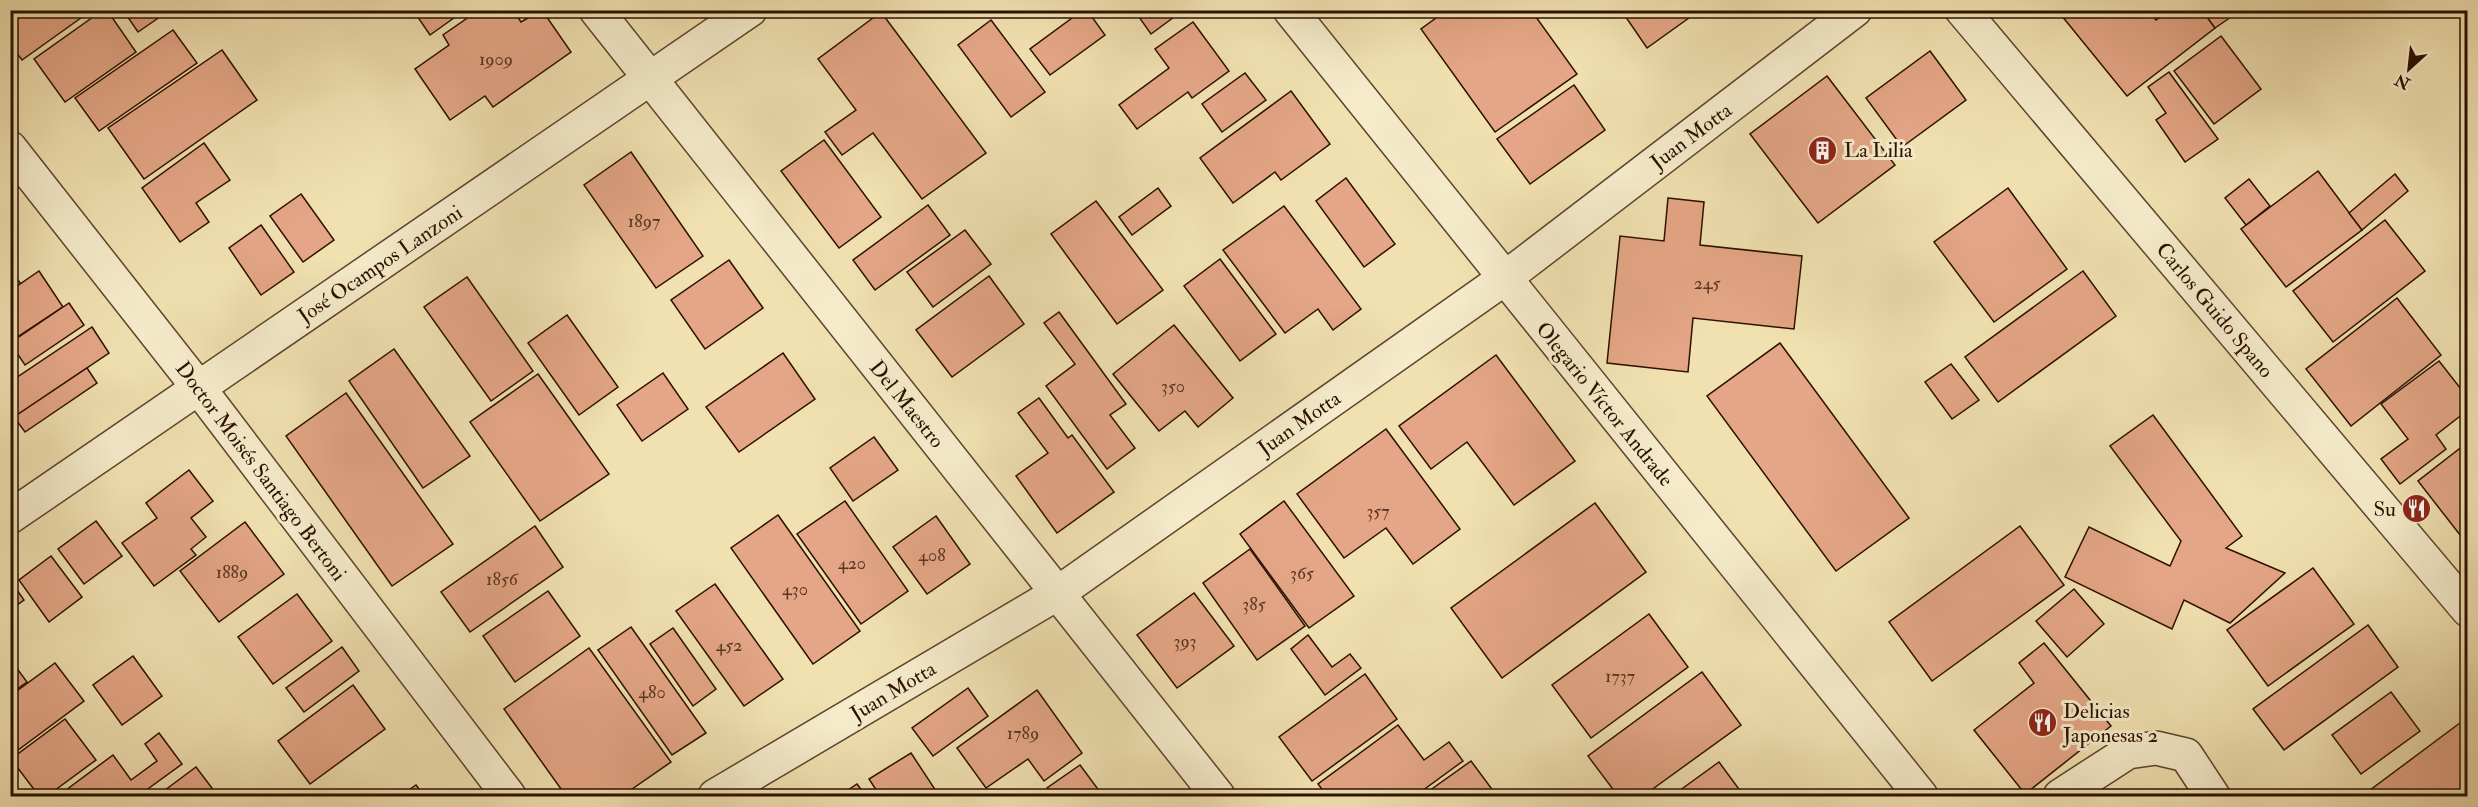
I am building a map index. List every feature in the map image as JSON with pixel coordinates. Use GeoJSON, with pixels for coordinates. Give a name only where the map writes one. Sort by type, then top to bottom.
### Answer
{"type":"FeatureCollection","features":[{"type":"Feature","properties":{"kind":"street","name":"Del Maestro"},"geometry":{"type":"LineString","coordinates":[[596,10],[650,82],[1218,796]]}},
{"type":"Feature","properties":{"kind":"street","name":"José Ocampos Lanzoni"},"geometry":{"type":"LineString","coordinates":[[10,517],[198,387],[650,82],[750,10]]}},
{"type":"Feature","properties":{"kind":"street","name":"Olegario Víctor Andrade"},"geometry":{"type":"LineString","coordinates":[[1290,10],[1921,796]]}},
{"type":"Feature","properties":{"kind":"street","name":"Juan Motta"},"geometry":{"type":"LineString","coordinates":[[716,796],[1058,593],[1505,278],[1855,10]]}},
{"type":"Feature","properties":{"kind":"street","name":"Carlos Guido Spano"},"geometry":{"type":"LineString","coordinates":[[1962,10],[2468,610]]}},
{"type":"Feature","properties":{"kind":"street","name":"Doctor Moisés Santiago Bertoni"},"geometry":{"type":"LineString","coordinates":[[10,148],[198,387],[509,796]]}},
{"type":"Feature","properties":{"kind":"street"},"geometry":{"type":"LineString","coordinates":[[2060,796],[2128,752],[2156,748],[2186,755],[2213,796]]}},
{"type":"Feature","properties":{"kind":"building"},"geometry":{"type":"Polygon","coordinates":[[[10,10],[92,10],[22,60],[10,44],[10,10]]]}},
{"type":"Feature","properties":{"kind":"building"},"geometry":{"type":"Polygon","coordinates":[[[103,10],[107,10],[136,52],[65,102],[34,59],[103,10]]]}},
{"type":"Feature","properties":{"kind":"building"},"geometry":{"type":"Polygon","coordinates":[[[123,10],[170,10],[138,32],[123,10]]]}},
{"type":"Feature","properties":{"kind":"building"},"geometry":{"type":"Polygon","coordinates":[[[413,10],[465,10],[430,35],[413,10]]]}},
{"type":"Feature","properties":{"kind":"building"},"geometry":{"type":"Polygon","coordinates":[[[479,10],[513,10],[521,22],[542,10],[571,52],[493,107],[485,96],[450,120],[415,69],[449,45],[443,35],[479,10]]]}},
{"type":"Feature","properties":{"kind":"building"},"geometry":{"type":"Polygon","coordinates":[[[1083,10],[1087,10],[1105,35],[1050,75],[1030,49],[1083,10]]]}},
{"type":"Feature","properties":{"kind":"building"},"geometry":{"type":"Polygon","coordinates":[[[1134,10],[1170,10],[1174,17],[1151,34],[1134,10]]]}},
{"type":"Feature","properties":{"kind":"building"},"geometry":{"type":"Polygon","coordinates":[[[1447,10],[1531,10],[1577,74],[1495,132],[1421,29],[1447,10]]]}},
{"type":"Feature","properties":{"kind":"building"},"geometry":{"type":"Polygon","coordinates":[[[1621,10],[1700,10],[1647,48],[1621,10]]]}},
{"type":"Feature","properties":{"kind":"building"},"geometry":{"type":"Polygon","coordinates":[[[2057,10],[2148,10],[2156,20],[2171,10],[2202,10],[2215,28],[2127,96],[2057,10]]]}},
{"type":"Feature","properties":{"kind":"building"},"geometry":{"type":"Polygon","coordinates":[[[2202,10],[2241,10],[2215,28],[2202,10]]]}},
{"type":"Feature","properties":{"kind":"building"},"geometry":{"type":"Polygon","coordinates":[[[881,12],[986,153],[922,199],[873,133],[842,155],[825,132],[856,110],[818,59],[881,12]]]}},
{"type":"Feature","properties":{"kind":"building"},"geometry":{"type":"Polygon","coordinates":[[[991,20],[1045,92],[1011,117],[958,45],[991,20]]]}},
{"type":"Feature","properties":{"kind":"building"},"geometry":{"type":"Polygon","coordinates":[[[1193,22],[1229,71],[1192,98],[1188,92],[1137,129],[1119,105],[1169,68],[1155,49],[1193,22]]]}},
{"type":"Feature","properties":{"kind":"building"},"geometry":{"type":"Polygon","coordinates":[[[173,30],[197,63],[99,131],[75,98],[173,30]]]}},
{"type":"Feature","properties":{"kind":"building"},"geometry":{"type":"Polygon","coordinates":[[[2221,36],[2261,89],[2214,124],[2174,71],[2221,36]]]}},
{"type":"Feature","properties":{"kind":"building"},"geometry":{"type":"Polygon","coordinates":[[[222,50],[257,100],[144,179],[108,128],[222,50]]]}},
{"type":"Feature","properties":{"kind":"building"},"geometry":{"type":"Polygon","coordinates":[[[1930,51],[1966,100],[1902,147],[1866,98],[1930,51]]]}},
{"type":"Feature","properties":{"kind":"building"},"geometry":{"type":"Polygon","coordinates":[[[2169,72],[2218,139],[2185,162],[2156,120],[2166,113],[2148,87],[2169,72]]]}},
{"type":"Feature","properties":{"kind":"building"},"geometry":{"type":"Polygon","coordinates":[[[1245,73],[1266,100],[1222,132],[1202,104],[1245,73]]]}},
{"type":"Feature","properties":{"kind":"building","name":"La Lilia"},"geometry":{"type":"Polygon","coordinates":[[[1827,76],[1895,165],[1818,223],[1750,134],[1827,76]]]}},
{"type":"Feature","properties":{"kind":"building"},"geometry":{"type":"Polygon","coordinates":[[[1574,85],[1605,130],[1530,184],[1497,139],[1574,85]]]}},
{"type":"Feature","properties":{"kind":"building"},"geometry":{"type":"Polygon","coordinates":[[[1291,91],[1330,144],[1281,180],[1275,172],[1233,203],[1200,158],[1291,91]]]}},
{"type":"Feature","properties":{"kind":"building"},"geometry":{"type":"Polygon","coordinates":[[[824,140],[881,217],[839,248],[781,171],[824,140]]]}},
{"type":"Feature","properties":{"kind":"building"},"geometry":{"type":"Polygon","coordinates":[[[204,143],[230,180],[196,203],[209,222],[180,242],[142,188],[204,143]]]}},
{"type":"Feature","properties":{"kind":"building"},"geometry":{"type":"Polygon","coordinates":[[[631,152],[703,256],[656,288],[584,185],[631,152]]]}},
{"type":"Feature","properties":{"kind":"building"},"geometry":{"type":"Polygon","coordinates":[[[2318,171],[2362,230],[2286,287],[2241,229],[2318,171]]]}},
{"type":"Feature","properties":{"kind":"building"},"geometry":{"type":"Polygon","coordinates":[[[2395,174],[2408,191],[2362,230],[2349,213],[2395,174]]]}},
{"type":"Feature","properties":{"kind":"building"},"geometry":{"type":"Polygon","coordinates":[[[1346,178],[1395,244],[1364,267],[1316,201],[1346,178]]]}},
{"type":"Feature","properties":{"kind":"building"},"geometry":{"type":"Polygon","coordinates":[[[2249,179],[2270,206],[2246,225],[2225,198],[2249,179]]]}},
{"type":"Feature","properties":{"kind":"building"},"geometry":{"type":"Polygon","coordinates":[[[1158,188],[1171,206],[1132,235],[1119,217],[1158,188]]]}},
{"type":"Feature","properties":{"kind":"building"},"geometry":{"type":"Polygon","coordinates":[[[2008,188],[2067,269],[1994,322],[1934,242],[2008,188]]]}},
{"type":"Feature","properties":{"kind":"building"},"geometry":{"type":"Polygon","coordinates":[[[301,194],[334,240],[303,262],[270,216],[301,194]]]}},
{"type":"Feature","properties":{"kind":"building"},"geometry":{"type":"Polygon","coordinates":[[[1668,198],[1704,202],[1700,245],[1802,256],[1794,329],[1693,318],[1688,372],[1607,363],[1620,236],[1664,241],[1668,198]]]}},
{"type":"Feature","properties":{"kind":"building"},"geometry":{"type":"Polygon","coordinates":[[[1096,201],[1163,290],[1117,324],[1051,234],[1096,201]]]}},
{"type":"Feature","properties":{"kind":"building"},"geometry":{"type":"Polygon","coordinates":[[[928,205],[950,235],[875,290],[853,260],[928,205]]]}},
{"type":"Feature","properties":{"kind":"building"},"geometry":{"type":"Polygon","coordinates":[[[1284,206],[1361,309],[1333,330],[1318,309],[1285,333],[1223,250],[1284,206]]]}},
{"type":"Feature","properties":{"kind":"building"},"geometry":{"type":"Polygon","coordinates":[[[2385,220],[2425,271],[2333,342],[2293,291],[2385,220]]]}},
{"type":"Feature","properties":{"kind":"building"},"geometry":{"type":"Polygon","coordinates":[[[261,225],[294,272],[261,295],[229,248],[261,225]]]}},
{"type":"Feature","properties":{"kind":"building"},"geometry":{"type":"Polygon","coordinates":[[[965,230],[991,264],[933,307],[907,272],[965,230]]]}},
{"type":"Feature","properties":{"kind":"building"},"geometry":{"type":"Polygon","coordinates":[[[1220,259],[1276,334],[1240,361],[1184,286],[1220,259]]]}},
{"type":"Feature","properties":{"kind":"building"},"geometry":{"type":"Polygon","coordinates":[[[729,260],[763,308],[705,349],[671,300],[729,260]]]}},
{"type":"Feature","properties":{"kind":"building"},"geometry":{"type":"Polygon","coordinates":[[[10,269],[21,284],[10,291],[10,269]]]}},
{"type":"Feature","properties":{"kind":"building"},"geometry":{"type":"Polygon","coordinates":[[[39,271],[63,307],[10,342],[10,291],[39,271]]]}},
{"type":"Feature","properties":{"kind":"building"},"geometry":{"type":"Polygon","coordinates":[[[2083,271],[2116,316],[1998,402],[1965,357],[2083,271]]]}},
{"type":"Feature","properties":{"kind":"building"},"geometry":{"type":"Polygon","coordinates":[[[989,276],[1024,324],[952,377],[916,330],[989,276]]]}},
{"type":"Feature","properties":{"kind":"building"},"geometry":{"type":"Polygon","coordinates":[[[467,277],[533,371],[491,401],[424,307],[467,277]]]}},
{"type":"Feature","properties":{"kind":"building"},"geometry":{"type":"Polygon","coordinates":[[[2397,298],[2441,355],[2351,426],[2306,369],[2397,298]]]}},
{"type":"Feature","properties":{"kind":"building"},"geometry":{"type":"Polygon","coordinates":[[[69,303],[84,325],[25,365],[10,343],[69,303]]]}},
{"type":"Feature","properties":{"kind":"building"},"geometry":{"type":"Polygon","coordinates":[[[1059,312],[1126,404],[1110,415],[1135,448],[1107,469],[1046,386],[1075,364],[1044,323],[1059,312]]]}},
{"type":"Feature","properties":{"kind":"building"},"geometry":{"type":"Polygon","coordinates":[[[567,315],[618,387],[579,415],[528,343],[567,315]]]}},
{"type":"Feature","properties":{"kind":"building"},"geometry":{"type":"Polygon","coordinates":[[[1174,325],[1233,398],[1198,427],[1185,411],[1159,431],[1113,374],[1174,325]]]}},
{"type":"Feature","properties":{"kind":"building"},"geometry":{"type":"Polygon","coordinates":[[[92,327],[109,353],[14,417],[10,412],[10,382],[92,327]]]}},
{"type":"Feature","properties":{"kind":"building"},"geometry":{"type":"Polygon","coordinates":[[[1780,343],[1909,518],[1836,571],[1707,396],[1780,343]]]}},
{"type":"Feature","properties":{"kind":"building"},"geometry":{"type":"Polygon","coordinates":[[[394,349],[470,456],[423,488],[349,381],[394,349]]]}},
{"type":"Feature","properties":{"kind":"building"},"geometry":{"type":"Polygon","coordinates":[[[783,353],[815,399],[739,452],[706,407],[783,353]]]}},
{"type":"Feature","properties":{"kind":"building"},"geometry":{"type":"Polygon","coordinates":[[[1496,355],[1575,461],[1514,505],[1467,442],[1431,469],[1399,426],[1496,355]]]}},
{"type":"Feature","properties":{"kind":"building"},"geometry":{"type":"Polygon","coordinates":[[[2439,361],[2468,398],[2468,410],[2436,435],[2446,449],[2400,484],[2381,459],[2408,439],[2381,404],[2439,361]]]}},
{"type":"Feature","properties":{"kind":"building"},"geometry":{"type":"Polygon","coordinates":[[[1951,364],[1979,400],[1952,419],[1925,382],[1951,364]]]}},
{"type":"Feature","properties":{"kind":"building"},"geometry":{"type":"Polygon","coordinates":[[[87,368],[97,383],[25,432],[14,417],[87,368]]]}},
{"type":"Feature","properties":{"kind":"building"},"geometry":{"type":"Polygon","coordinates":[[[663,373],[688,409],[642,441],[617,405],[663,373]]]}},
{"type":"Feature","properties":{"kind":"building"},"geometry":{"type":"Polygon","coordinates":[[[538,374],[609,474],[540,521],[470,422],[538,374]]]}},
{"type":"Feature","properties":{"kind":"building"},"geometry":{"type":"Polygon","coordinates":[[[346,393],[453,544],[392,586],[286,436],[346,393]]]}},
{"type":"Feature","properties":{"kind":"building"},"geometry":{"type":"Polygon","coordinates":[[[1039,398],[1068,438],[1072,435],[1114,492],[1057,533],[1016,476],[1048,453],[1018,413],[1039,398]]]}},
{"type":"Feature","properties":{"kind":"building"},"geometry":{"type":"Polygon","coordinates":[[[2153,415],[2242,536],[2226,548],[2285,573],[2230,623],[2184,600],[2172,629],[2065,577],[2089,527],[2170,566],[2181,541],[2110,446],[2153,415]]]}},
{"type":"Feature","properties":{"kind":"building"},"geometry":{"type":"Polygon","coordinates":[[[1386,429],[1460,529],[1413,564],[1386,528],[1344,558],[1297,494],[1386,429]]]}},
{"type":"Feature","properties":{"kind":"building"},"geometry":{"type":"Polygon","coordinates":[[[874,437],[898,470],[853,501],[830,468],[874,437]]]}},
{"type":"Feature","properties":{"kind":"building"},"geometry":{"type":"Polygon","coordinates":[[[2468,442],[2468,538],[2464,540],[2418,481],[2468,442]]]}},
{"type":"Feature","properties":{"kind":"building"},"geometry":{"type":"Polygon","coordinates":[[[189,470],[213,501],[191,518],[206,537],[191,549],[196,555],[154,586],[122,543],[157,518],[146,503],[189,470]]]}},
{"type":"Feature","properties":{"kind":"building"},"geometry":{"type":"Polygon","coordinates":[[[845,501],[908,591],[861,624],[797,534],[845,501]]]}},
{"type":"Feature","properties":{"kind":"building"},"geometry":{"type":"Polygon","coordinates":[[[1284,501],[1354,596],[1309,628],[1240,534],[1284,501]]]}},
{"type":"Feature","properties":{"kind":"building"},"geometry":{"type":"Polygon","coordinates":[[[1595,503],[1646,572],[1502,678],[1451,608],[1595,503]]]}},
{"type":"Feature","properties":{"kind":"building"},"geometry":{"type":"Polygon","coordinates":[[[778,515],[860,631],[813,664],[731,548],[778,515]]]}},
{"type":"Feature","properties":{"kind":"building"},"geometry":{"type":"Polygon","coordinates":[[[936,516],[970,564],[927,594],[893,547],[936,516]]]}},
{"type":"Feature","properties":{"kind":"building"},"geometry":{"type":"Polygon","coordinates":[[[96,521],[122,556],[84,584],[58,549],[96,521]]]}},
{"type":"Feature","properties":{"kind":"building"},"geometry":{"type":"Polygon","coordinates":[[[245,522],[284,574],[219,622],[180,571],[245,522]]]}},
{"type":"Feature","properties":{"kind":"building"},"geometry":{"type":"Polygon","coordinates":[[[535,526],[563,567],[470,632],[441,592],[535,526]]]}},
{"type":"Feature","properties":{"kind":"building"},"geometry":{"type":"Polygon","coordinates":[[[2020,526],[2064,585],[1932,681],[1889,622],[2020,526]]]}},
{"type":"Feature","properties":{"kind":"building"},"geometry":{"type":"Polygon","coordinates":[[[1250,549],[1305,626],[1257,660],[1203,583],[1250,549]]]}},
{"type":"Feature","properties":{"kind":"building"},"geometry":{"type":"Polygon","coordinates":[[[51,556],[82,597],[49,622],[19,580],[51,556]]]}},
{"type":"Feature","properties":{"kind":"building"},"geometry":{"type":"Polygon","coordinates":[[[2313,568],[2354,624],[2268,686],[2227,630],[2313,568]]]}},
{"type":"Feature","properties":{"kind":"building"},"geometry":{"type":"Polygon","coordinates":[[[10,580],[24,600],[10,610],[10,580]]]}},
{"type":"Feature","properties":{"kind":"building"},"geometry":{"type":"Polygon","coordinates":[[[715,584],[783,679],[744,706],[676,611],[715,584]]]}},
{"type":"Feature","properties":{"kind":"building"},"geometry":{"type":"Polygon","coordinates":[[[2074,589],[2104,624],[2067,657],[2036,621],[2074,589]]]}},
{"type":"Feature","properties":{"kind":"building"},"geometry":{"type":"Polygon","coordinates":[[[548,591],[580,636],[515,682],[483,636],[548,591]]]}},
{"type":"Feature","properties":{"kind":"building"},"geometry":{"type":"Polygon","coordinates":[[[1194,593],[1234,646],[1177,688],[1137,635],[1194,593]]]}},
{"type":"Feature","properties":{"kind":"building"},"geometry":{"type":"Polygon","coordinates":[[[297,594],[332,641],[273,684],[238,637],[297,594]]]}},
{"type":"Feature","properties":{"kind":"building"},"geometry":{"type":"Polygon","coordinates":[[[1649,614],[1688,667],[1591,738],[1552,685],[1649,614]]]}},
{"type":"Feature","properties":{"kind":"building"},"geometry":{"type":"Polygon","coordinates":[[[2368,625],[2398,667],[2284,750],[2253,709],[2368,625]]]}},
{"type":"Feature","properties":{"kind":"building"},"geometry":{"type":"Polygon","coordinates":[[[631,627],[706,733],[672,755],[598,650],[631,627]]]}},
{"type":"Feature","properties":{"kind":"building"},"geometry":{"type":"Polygon","coordinates":[[[673,628],[716,689],[693,706],[650,644],[673,628]]]}},
{"type":"Feature","properties":{"kind":"building"},"geometry":{"type":"Polygon","coordinates":[[[1308,635],[1332,667],[1350,654],[1361,668],[1325,695],[1291,649],[1308,635]]]}},
{"type":"Feature","properties":{"kind":"building"},"geometry":{"type":"Polygon","coordinates":[[[2044,643],[2111,726],[2025,794],[1974,730],[2034,683],[2019,663],[2044,643]]]}},
{"type":"Feature","properties":{"kind":"building"},"geometry":{"type":"Polygon","coordinates":[[[342,647],[359,671],[304,712],[286,688],[342,647]]]}},
{"type":"Feature","properties":{"kind":"building"},"geometry":{"type":"Polygon","coordinates":[[[589,648],[671,762],[622,796],[566,796],[504,709],[589,648]]]}},
{"type":"Feature","properties":{"kind":"building"},"geometry":{"type":"Polygon","coordinates":[[[133,656],[162,696],[122,725],[93,685],[133,656]]]}},
{"type":"Feature","properties":{"kind":"building"},"geometry":{"type":"Polygon","coordinates":[[[10,659],[27,682],[10,694],[10,659]]]}},
{"type":"Feature","properties":{"kind":"building"},"geometry":{"type":"Polygon","coordinates":[[[55,663],[84,701],[10,756],[10,696],[55,663]]]}},
{"type":"Feature","properties":{"kind":"building"},"geometry":{"type":"Polygon","coordinates":[[[1702,672],[1741,725],[1643,796],[1618,796],[1588,756],[1702,672]]]}},
{"type":"Feature","properties":{"kind":"building"},"geometry":{"type":"Polygon","coordinates":[[[1365,674],[1397,719],[1312,781],[1279,737],[1365,674]]]}},
{"type":"Feature","properties":{"kind":"building"},"geometry":{"type":"Polygon","coordinates":[[[353,685],[385,729],[310,784],[278,741],[353,685]]]}},
{"type":"Feature","properties":{"kind":"building"},"geometry":{"type":"Polygon","coordinates":[[[968,688],[988,716],[933,756],[912,728],[968,688]]]}},
{"type":"Feature","properties":{"kind":"building"},"geometry":{"type":"Polygon","coordinates":[[[1037,690],[1082,753],[1044,781],[1028,759],[986,788],[957,748],[1037,690]]]}},
{"type":"Feature","properties":{"kind":"building"},"geometry":{"type":"Polygon","coordinates":[[[2391,692],[2420,731],[2361,774],[2332,735],[2391,692]]]}},
{"type":"Feature","properties":{"kind":"building"},"geometry":{"type":"Polygon","coordinates":[[[2468,717],[2468,796],[2362,796],[2468,717]]]}},
{"type":"Feature","properties":{"kind":"building"},"geometry":{"type":"Polygon","coordinates":[[[65,719],[96,760],[47,796],[39,796],[11,759],[65,719]]]}},
{"type":"Feature","properties":{"kind":"building"},"geometry":{"type":"Polygon","coordinates":[[[1398,725],[1424,760],[1449,742],[1463,761],[1415,796],[1327,796],[1318,784],[1398,725]]]}},
{"type":"Feature","properties":{"kind":"building"},"geometry":{"type":"Polygon","coordinates":[[[159,733],[182,764],[138,796],[58,796],[113,755],[131,780],[157,761],[145,744],[159,733]]]}},
{"type":"Feature","properties":{"kind":"building"},"geometry":{"type":"Polygon","coordinates":[[[911,753],[938,794],[880,796],[869,779],[911,753]]]}},
{"type":"Feature","properties":{"kind":"building"},"geometry":{"type":"Polygon","coordinates":[[[1471,761],[1497,796],[1422,796],[1471,761]]]}},
{"type":"Feature","properties":{"kind":"building"},"geometry":{"type":"Polygon","coordinates":[[[1719,762],[1744,796],[1672,796],[1719,762]]]}},
{"type":"Feature","properties":{"kind":"building"},"geometry":{"type":"Polygon","coordinates":[[[1080,765],[1103,796],[1053,796],[1047,788],[1080,765]]]}},
{"type":"Feature","properties":{"kind":"building"},"geometry":{"type":"Polygon","coordinates":[[[196,767],[218,796],[157,796],[196,767]]]}},
{"type":"Feature","properties":{"kind":"building"},"geometry":{"type":"Polygon","coordinates":[[[857,784],[866,796],[839,796],[857,784]]]}},
{"type":"Feature","properties":{"kind":"building"},"geometry":{"type":"Polygon","coordinates":[[[416,785],[424,796],[400,796],[416,785]]]}},
{"type":"Feature","properties":{"kind":"place","name":"La Lilia"},"geometry":{"type":"Point","coordinates":[1823,150]}},
{"type":"Feature","properties":{"kind":"place","name":"Su"},"geometry":{"type":"Point","coordinates":[2417,509]}},
{"type":"Feature","properties":{"kind":"place","name":"Delicias Japonesas 2"},"geometry":{"type":"Point","coordinates":[2042,723]}}]}
